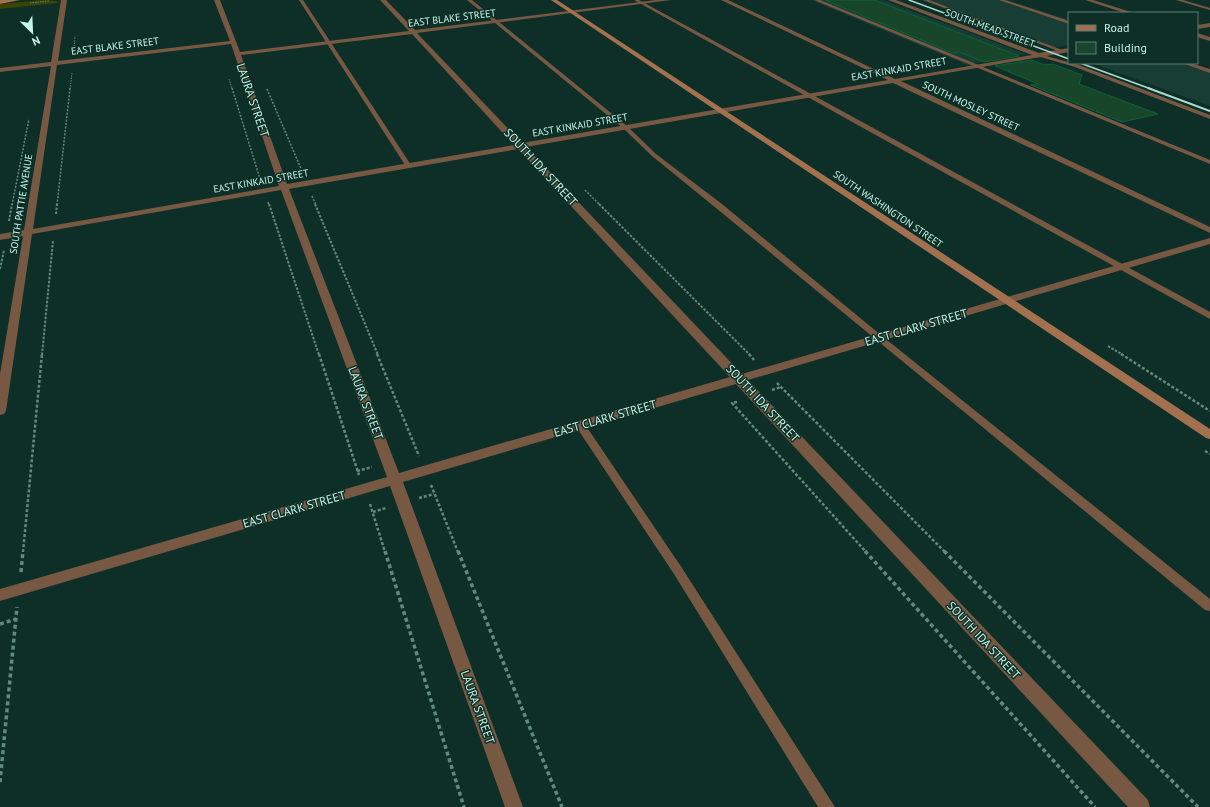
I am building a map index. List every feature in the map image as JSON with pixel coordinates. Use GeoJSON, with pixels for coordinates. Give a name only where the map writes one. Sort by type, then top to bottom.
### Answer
{"type":"FeatureCollection","features":[{"type":"Feature","properties":{"kind":"street"},"geometry":{"type":"LineString","coordinates":[[0,2],[17,0]]}},
{"type":"Feature","properties":{"kind":"street","name":"SOUTH PATTIE AVENUE"},"geometry":{"type":"LineString","coordinates":[[0,411],[64,0]]}},
{"type":"Feature","properties":{"kind":"street","name":"LAURA STREET"},"geometry":{"type":"LineString","coordinates":[[217,0],[238,54],[284,187],[395,480],[514,807]]}},
{"type":"Feature","properties":{"kind":"street","name":"SOUTH IDA STREET"},"geometry":{"type":"LineString","coordinates":[[383,0],[1141,807]]}},
{"type":"Feature","properties":{"kind":"street","name":"SOUTH WASHINGTON STREET"},"geometry":{"type":"LineString","coordinates":[[554,0],[1210,435]]}},
{"type":"Feature","properties":{"kind":"street","name":"EAST BLAKE STREET"},"geometry":{"type":"LineString","coordinates":[[238,54],[572,13],[639,2],[668,0]]}},
{"type":"Feature","properties":{"kind":"street","name":"SOUTH MOSLEY STREET"},"geometry":{"type":"LineString","coordinates":[[724,0],[1210,230]]}},
{"type":"Feature","properties":{"kind":"street","name":"SOUTH MEAD STREET"},"geometry":{"type":"LineString","coordinates":[[891,0],[1039,55]]}},
{"type":"Feature","properties":{"kind":"street"},"geometry":{"type":"LineString","coordinates":[[1088,0],[1128,12]]}},
{"type":"Feature","properties":{"kind":"street"},"geometry":{"type":"LineString","coordinates":[[1198,27],[1210,25]]}},
{"type":"Feature","properties":{"kind":"street"},"geometry":{"type":"LineString","coordinates":[[1198,35],[1210,39]]}},
{"type":"Feature","properties":{"kind":"street","name":"EAST BLAKE STREET"},"geometry":{"type":"LineString","coordinates":[[0,70],[233,42]]}},
{"type":"Feature","properties":{"kind":"street","name":"EAST KINKAID STREET"},"geometry":{"type":"LineString","coordinates":[[0,237],[1066,50]]}},
{"type":"Feature","properties":{"kind":"street","name":"EAST CLARK STREET"},"geometry":{"type":"LineString","coordinates":[[0,595],[1210,241]]}},
{"type":"Feature","properties":{"kind":"lane"},"geometry":{"type":"LineString","coordinates":[[301,0],[408,165]]}},
{"type":"Feature","properties":{"kind":"lane"},"geometry":{"type":"LineString","coordinates":[[469,0],[625,127],[654,155],[719,206],[879,338],[1210,606]]}},
{"type":"Feature","properties":{"kind":"lane"},"geometry":{"type":"LineString","coordinates":[[816,0],[1210,162]]}},
{"type":"Feature","properties":{"kind":"lane"},"geometry":{"type":"LineString","coordinates":[[925,0],[1066,50]]}},
{"type":"Feature","properties":{"kind":"lane"},"geometry":{"type":"LineString","coordinates":[[1001,0],[1068,23]]}},
{"type":"Feature","properties":{"kind":"lane"},"geometry":{"type":"LineString","coordinates":[[1178,0],[1210,9]]}},
{"type":"Feature","properties":{"kind":"lane"},"geometry":{"type":"LineString","coordinates":[[639,2],[1210,316]]}},
{"type":"Feature","properties":{"kind":"lane"},"geometry":{"type":"LineString","coordinates":[[1039,55],[1068,63]]}},
{"type":"Feature","properties":{"kind":"lane"},"geometry":{"type":"LineString","coordinates":[[1071,64],[1210,117]]}},
{"type":"Feature","properties":{"kind":"lane"},"geometry":{"type":"LineString","coordinates":[[1188,64],[1210,71]]}},
{"type":"Feature","properties":{"kind":"lane"},"geometry":{"type":"LineString","coordinates":[[580,425],[678,571],[827,807]]}},
{"type":"Feature","properties":{"kind":"path"},"geometry":{"type":"LineString","coordinates":[[25,3],[64,0]]}},
{"type":"Feature","properties":{"kind":"path"},"geometry":{"type":"LineString","coordinates":[[227,72],[264,190],[373,512],[464,807]]}},
{"type":"Feature","properties":{"kind":"path"},"geometry":{"type":"LineString","coordinates":[[266,87],[562,807]]}},
{"type":"Feature","properties":{"kind":"path"},"geometry":{"type":"LineString","coordinates":[[581,186],[1198,807]]}},
{"type":"Feature","properties":{"kind":"path"},"geometry":{"type":"LineString","coordinates":[[0,782],[53,238]]}},
{"type":"Feature","properties":{"kind":"path"},"geometry":{"type":"LineString","coordinates":[[0,269],[4,247]]}},
{"type":"Feature","properties":{"kind":"path"},"geometry":{"type":"LineString","coordinates":[[781,387],[732,403],[1095,807]]}},
{"type":"Feature","properties":{"kind":"path"},"geometry":{"type":"LineString","coordinates":[[0,624],[16,619]]}},
{"type":"Feature","properties":{"kind":"shaded area"},"geometry":{"type":"Polygon","coordinates":[[[811,0],[883,0],[1026,54],[967,65],[811,0]]]}},
{"type":"Feature","properties":{"kind":"shaded area"},"geometry":{"type":"Polygon","coordinates":[[[922,0],[1007,0],[1068,20],[1068,45],[1051,48],[922,0]]]}},
{"type":"Feature","properties":{"kind":"shaded area"},"geometry":{"type":"Polygon","coordinates":[[[1095,64],[1191,64],[1210,70],[1210,106],[1095,64]]]}},
{"type":"Feature","properties":{"kind":"green space"},"geometry":{"type":"Polygon","coordinates":[[[43,0],[57,1],[58,3],[0,9],[0,4],[43,0]]]}},
{"type":"Feature","properties":{"kind":"building"},"geometry":{"type":"Polygon","coordinates":[[[825,0],[874,0],[1019,56],[984,62],[959,52],[953,53],[825,0]]]}},
{"type":"Feature","properties":{"kind":"building"},"geometry":{"type":"Polygon","coordinates":[[[1031,60],[1045,65],[1053,64],[1082,75],[1079,84],[1158,114],[1122,122],[1031,85],[1038,84],[995,66],[1031,60]]]}},
{"type":"Feature","properties":{"kind":"railway"},"geometry":{"type":"LineString","coordinates":[[909,0],[1068,59]]}},
{"type":"Feature","properties":{"kind":"railway"},"geometry":{"type":"LineString","coordinates":[[1083,64],[1151,89]]}},
{"type":"Feature","properties":{"kind":"railway"},"geometry":{"type":"LineString","coordinates":[[1148,88],[1210,111]]}}]}
